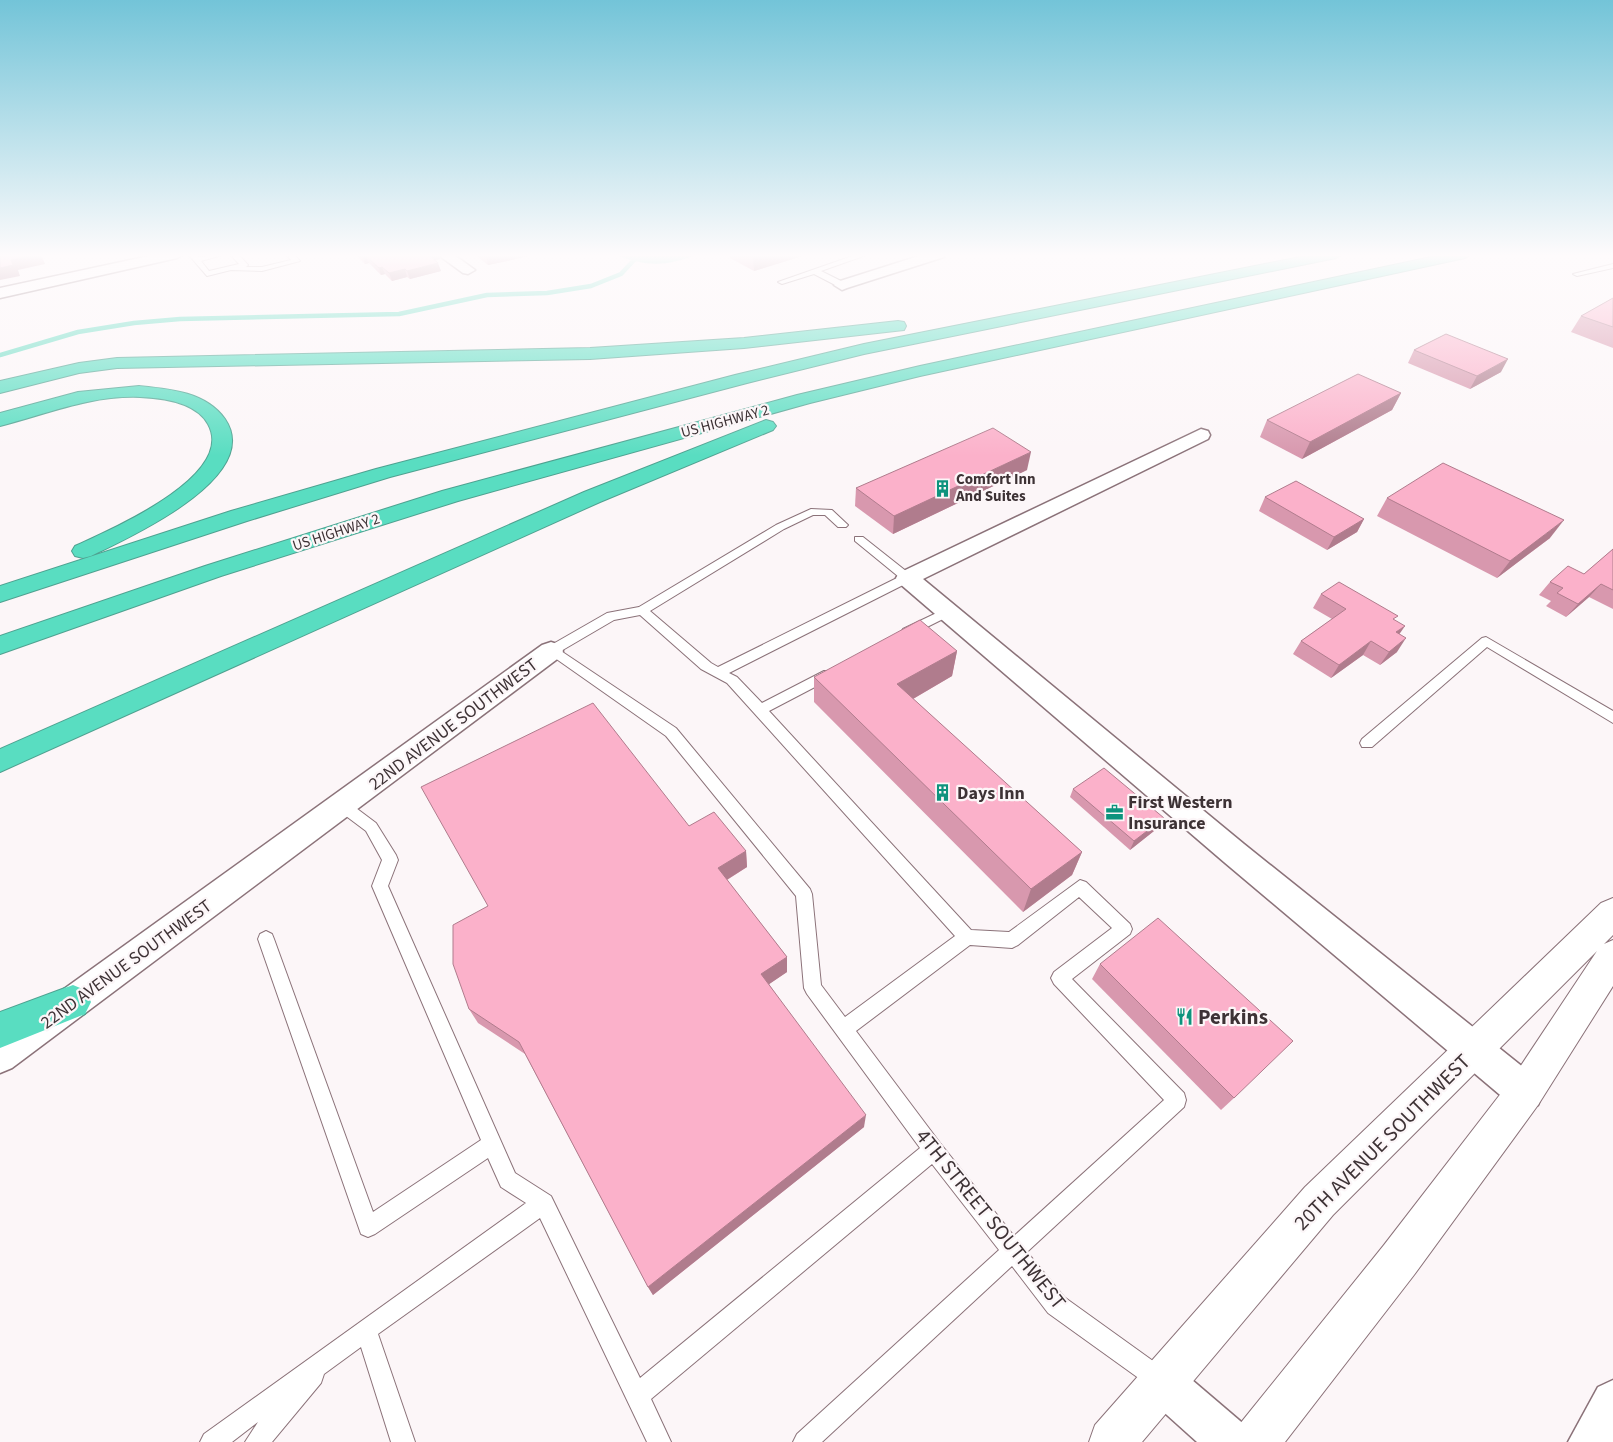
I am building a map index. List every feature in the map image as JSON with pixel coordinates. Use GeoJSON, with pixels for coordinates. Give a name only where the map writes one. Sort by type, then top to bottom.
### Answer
{"type":"FeatureCollection","features":[{"type":"Feature","properties":{"kind":"highway"},"geometry":{"type":"LineString","coordinates":[[0,387],[79,368],[117,363],[497,356],[704,346],[931,321]]}},
{"type":"Feature","properties":{"kind":"highway"},"geometry":{"type":"LineString","coordinates":[[0,594],[248,513],[383,473],[551,428],[864,349],[1001,321]]}},
{"type":"Feature","properties":{"kind":"highway","name":"US HIGHWAY 2"},"geometry":{"type":"LineString","coordinates":[[0,644],[213,571],[450,496],[804,399],[970,360],[1151,321]]}},
{"type":"Feature","properties":{"kind":"highway"},"geometry":{"type":"LineString","coordinates":[[0,761],[583,501],[707,449],[838,399],[970,360]]}},
{"type":"Feature","properties":{"kind":"highway"},"geometry":{"type":"LineString","coordinates":[[0,420],[50,404],[94,396],[156,393],[186,399],[206,410],[217,422],[224,438],[222,448],[211,468],[185,493],[165,508],[116,536],[32,573],[0,584]]}},
{"type":"Feature","properties":{"kind":"highway"},"geometry":{"type":"LineString","coordinates":[[0,1030],[73,1002]]}},
{"type":"Feature","properties":{"kind":"street"},"geometry":{"type":"LineString","coordinates":[[1201,435],[907,578],[1525,1092]]}},
{"type":"Feature","properties":{"kind":"street","name":"22ND AVENUE SOUTHWEST"},"geometry":{"type":"LineString","coordinates":[[0,1056],[343,806],[551,651]]}},
{"type":"Feature","properties":{"kind":"street","name":"20TH AVENUE SOUTHWEST"},"geometry":{"type":"LineString","coordinates":[[1112,1442],[1319,1201],[1613,913]]}},
{"type":"Feature","properties":{"kind":"street"},"geometry":{"type":"LineString","coordinates":[[1256,1442],[1399,1260],[1525,1092],[1613,956]]}},
{"type":"Feature","properties":{"kind":"street"},"geometry":{"type":"LineString","coordinates":[[1164,1383],[1230,1442]]}},
{"type":"Feature","properties":{"kind":"street"},"geometry":{"type":"LineString","coordinates":[[1590,1442],[1613,1402]]}},
{"type":"Feature","properties":{"kind":"lane"},"geometry":{"type":"LineString","coordinates":[[551,651],[610,616],[642,610],[780,526],[812,512],[828,512],[842,525]]}},
{"type":"Feature","properties":{"kind":"lane"},"geometry":{"type":"LineString","coordinates":[[719,672],[907,578],[859,539]]}},
{"type":"Feature","properties":{"kind":"lane"},"geometry":{"type":"LineString","coordinates":[[642,610],[706,666],[732,680],[967,937]]}},
{"type":"Feature","properties":{"kind":"lane"},"geometry":{"type":"LineString","coordinates":[[896,638],[947,612]]}},
{"type":"Feature","properties":{"kind":"lane"},"geometry":{"type":"LineString","coordinates":[[1367,743],[1486,641],[1613,718]]}},
{"type":"Feature","properties":{"kind":"lane","name":"22ND AVENUE SOUTHWEST"},"geometry":{"type":"LineString","coordinates":[[551,651],[671,732],[804,894],[813,988],[844,1029]]}},
{"type":"Feature","properties":{"kind":"lane"},"geometry":{"type":"LineString","coordinates":[[760,710],[845,665]]}},
{"type":"Feature","properties":{"kind":"lane"},"geometry":{"type":"LineString","coordinates":[[343,806],[371,827],[390,860],[380,886],[508,1180],[544,1203],[659,1442]]}},
{"type":"Feature","properties":{"kind":"lane"},"geometry":{"type":"LineString","coordinates":[[806,1442],[1177,1100],[1060,978],[1124,928],[1080,887],[1012,940],[967,937],[844,1029]]}},
{"type":"Feature","properties":{"kind":"lane"},"geometry":{"type":"LineString","coordinates":[[266,939],[368,1227],[492,1144]]}},
{"type":"Feature","properties":{"kind":"lane","name":"4TH STREET SOUTHWEST"},"geometry":{"type":"LineString","coordinates":[[844,1029],[933,1150],[1056,1305],[1164,1383]]}},
{"type":"Feature","properties":{"kind":"lane"},"geometry":{"type":"LineString","coordinates":[[637,1396],[933,1150]]}},
{"type":"Feature","properties":{"kind":"lane"},"geometry":{"type":"LineString","coordinates":[[212,1442],[544,1203]]}},
{"type":"Feature","properties":{"kind":"lane"},"geometry":{"type":"LineString","coordinates":[[366,1330],[403,1442]]}},
{"type":"Feature","properties":{"kind":"lane"},"geometry":{"type":"LineString","coordinates":[[257,1442],[326,1359]]}},
{"type":"Feature","properties":{"kind":"building"},"geometry":{"type":"Polygon","coordinates":[[[1596,321],[1613,321],[1613,327],[1596,321]]]}},
{"type":"Feature","properties":{"kind":"building"},"geometry":{"type":"Polygon","coordinates":[[[1446,334],[1508,359],[1477,376],[1414,350],[1446,334]]]}},
{"type":"Feature","properties":{"kind":"building"},"geometry":{"type":"Polygon","coordinates":[[[1358,374],[1401,393],[1310,442],[1267,420],[1358,374]]]}},
{"type":"Feature","properties":{"kind":"building"},"geometry":{"type":"Polygon","coordinates":[[[993,428],[1031,452],[894,516],[856,488],[993,428]]]}},
{"type":"Feature","properties":{"kind":"building"},"geometry":{"type":"Polygon","coordinates":[[[1443,463],[1564,520],[1510,561],[1387,498],[1443,463]]]}},
{"type":"Feature","properties":{"kind":"building"},"geometry":{"type":"Polygon","coordinates":[[[1296,481],[1364,519],[1334,537],[1265,497],[1296,481]]]}},
{"type":"Feature","properties":{"kind":"building"},"geometry":{"type":"Polygon","coordinates":[[[1613,549],[1613,590],[1601,584],[1578,604],[1557,593],[1563,588],[1550,582],[1568,566],[1584,574],[1613,549]]]}},
{"type":"Feature","properties":{"kind":"building"},"geometry":{"type":"Polygon","coordinates":[[[1339,582],[1398,616],[1393,619],[1405,626],[1396,632],[1406,638],[1389,652],[1371,641],[1339,665],[1301,641],[1346,609],[1321,594],[1339,582]]]}},
{"type":"Feature","properties":{"kind":"building"},"geometry":{"type":"Polygon","coordinates":[[[920,620],[957,651],[897,684],[1082,852],[1031,889],[814,677],[920,620]]]}},
{"type":"Feature","properties":{"kind":"building"},"geometry":{"type":"Polygon","coordinates":[[[593,703],[689,826],[714,812],[746,851],[718,868],[787,957],[761,974],[866,1115],[648,1287],[519,1042],[469,1009],[453,964],[453,925],[488,906],[421,787],[593,703]]]}},
{"type":"Feature","properties":{"kind":"building","name":"First Western Insurance"},"geometry":{"type":"Polygon","coordinates":[[[1104,768],[1164,818],[1134,841],[1073,789],[1104,768]]]}},
{"type":"Feature","properties":{"kind":"building","name":"Perkins"},"geometry":{"type":"Polygon","coordinates":[[[1158,918],[1293,1041],[1234,1098],[1100,964],[1158,918]]]}},
{"type":"Feature","properties":{"kind":"waterway"},"geometry":{"type":"LineString","coordinates":[[0,355],[78,332],[154,321]]}},
{"type":"Feature","properties":{"kind":"place","name":"Comfort Inn And Suites"},"geometry":{"type":"Point","coordinates":[942,488]}},
{"type":"Feature","properties":{"kind":"place","name":"Days Inn"},"geometry":{"type":"Point","coordinates":[943,793]}},
{"type":"Feature","properties":{"kind":"place","name":"First Western Insurance"},"geometry":{"type":"Point","coordinates":[1114,812]}},
{"type":"Feature","properties":{"kind":"place","name":"Perkins"},"geometry":{"type":"Point","coordinates":[1184,1017]}}]}
